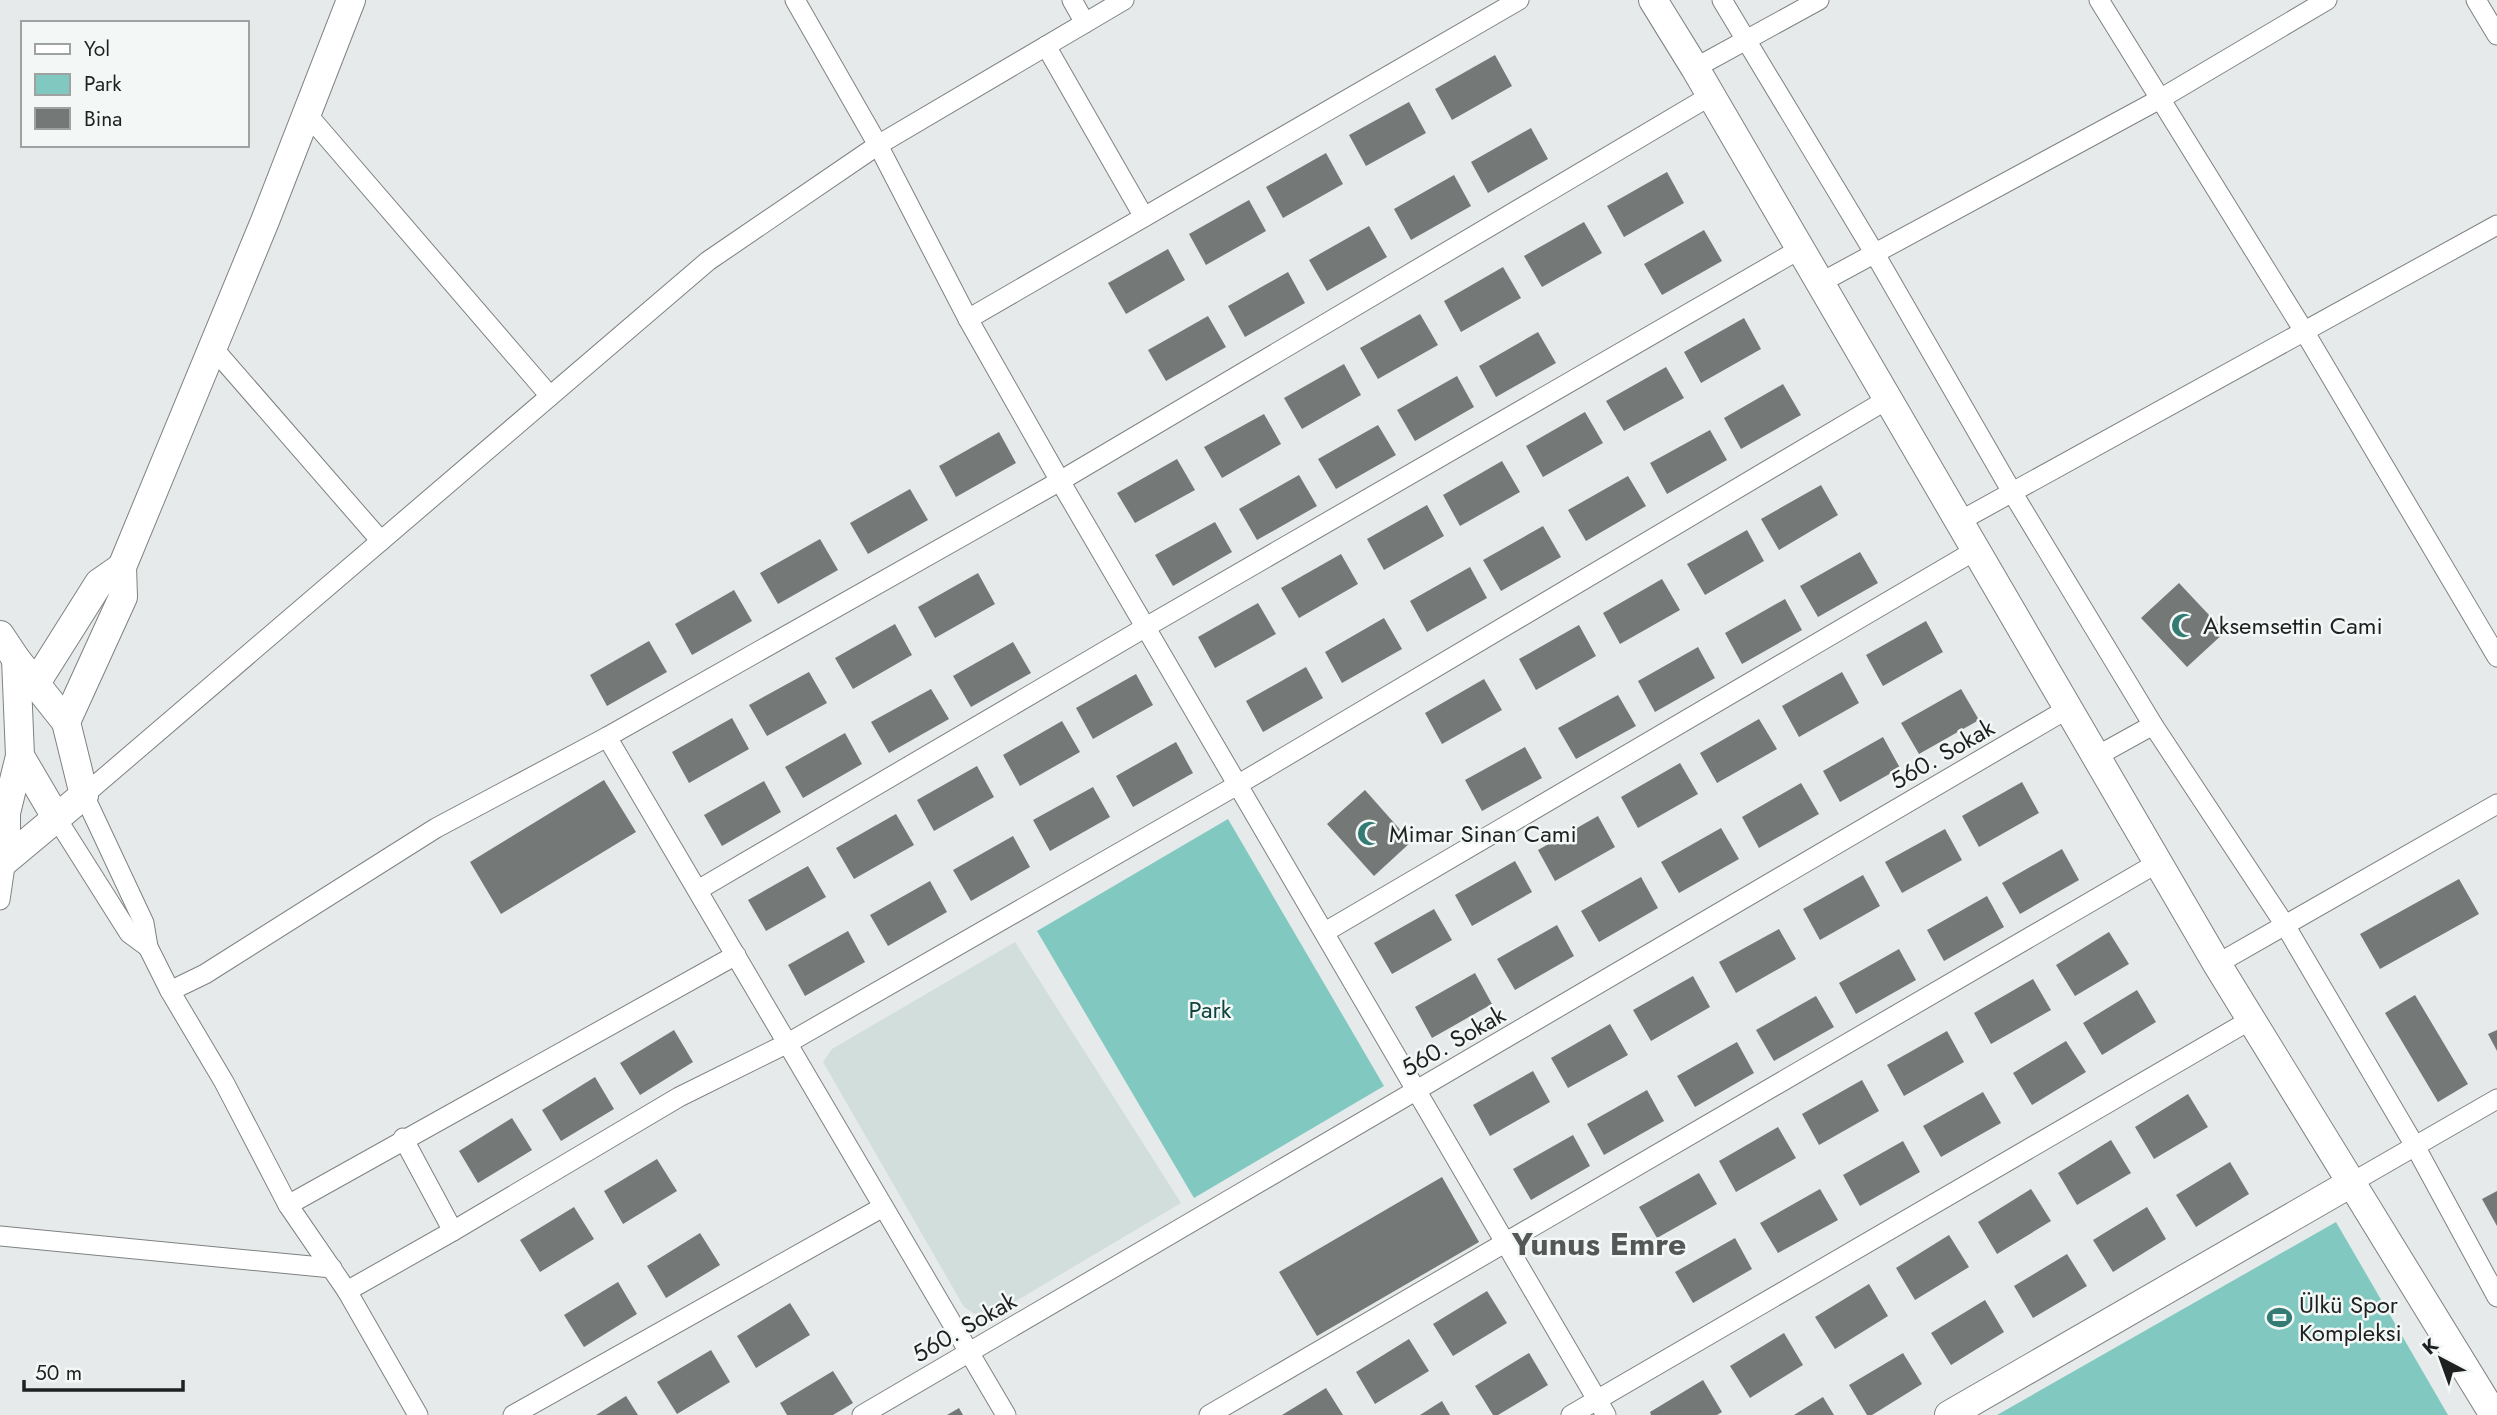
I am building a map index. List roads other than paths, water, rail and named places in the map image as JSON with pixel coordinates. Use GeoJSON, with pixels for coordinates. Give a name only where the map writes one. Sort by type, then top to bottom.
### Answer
{"type":"FeatureCollection","features":[{"type":"Feature","properties":{"kind":"street"},"geometry":{"type":"LineString","coordinates":[[66,722],[123,597],[122,567],[213,348],[351,0]]}},
{"type":"Feature","properties":{"kind":"street"},"geometry":{"type":"LineString","coordinates":[[795,0],[878,145],[968,319],[1060,481],[1602,1407]]}},
{"type":"Feature","properties":{"kind":"street"},"geometry":{"type":"LineString","coordinates":[[1072,0],[1085,23]]}},
{"type":"Feature","properties":{"kind":"street"},"geometry":{"type":"LineString","coordinates":[[3,862],[57,819],[708,261],[878,145],[1124,0]]}},
{"type":"Feature","properties":{"kind":"street"},"geometry":{"type":"LineString","coordinates":[[968,319],[1519,0]]}},
{"type":"Feature","properties":{"kind":"street"},"geometry":{"type":"LineString","coordinates":[[1653,0],[2217,964],[2494,1411]]}},
{"type":"Feature","properties":{"kind":"street"},"geometry":{"type":"LineString","coordinates":[[1722,0],[1875,254],[2012,492],[2153,725],[2285,925],[2415,1146],[2497,1297]]}},
{"type":"Feature","properties":{"kind":"street"},"geometry":{"type":"LineString","coordinates":[[1695,68],[1819,0]]}},
{"type":"Feature","properties":{"kind":"street"},"geometry":{"type":"LineString","coordinates":[[2099,0],[2304,331],[2497,657]]}},
{"type":"Feature","properties":{"kind":"street"},"geometry":{"type":"LineString","coordinates":[[1820,283],[2160,99],[2327,0]]}},
{"type":"Feature","properties":{"kind":"street"},"geometry":{"type":"LineString","coordinates":[[2476,0],[2497,35]]}},
{"type":"Feature","properties":{"kind":"street"},"geometry":{"type":"LineString","coordinates":[[1046,46],[1144,217]]}},
{"type":"Feature","properties":{"kind":"street"},"geometry":{"type":"LineString","coordinates":[[170,991],[205,974],[436,828],[607,737],[1060,481],[1710,96]]}},
{"type":"Feature","properties":{"kind":"street"},"geometry":{"type":"LineString","coordinates":[[307,114],[550,396]]}},
{"type":"Feature","properties":{"kind":"street"},"geometry":{"type":"LineString","coordinates":[[1960,521],[2497,225]]}},
{"type":"Feature","properties":{"kind":"street"},"geometry":{"type":"LineString","coordinates":[[698,890],[1800,249]]}},
{"type":"Feature","properties":{"kind":"street"},"geometry":{"type":"LineString","coordinates":[[213,348],[381,541]]}},
{"type":"Feature","properties":{"kind":"street"},"geometry":{"type":"LineString","coordinates":[[347,1291],[679,1097],[788,1043],[1239,784],[1888,400]]}},
{"type":"Feature","properties":{"kind":"street"},"geometry":{"type":"LineString","coordinates":[[1325,932],[1976,550]]}},
{"type":"Feature","properties":{"kind":"street"},"geometry":{"type":"LineString","coordinates":[[36,683],[99,583],[122,567]]}},
{"type":"Feature","properties":{"kind":"street"},"geometry":{"type":"LineString","coordinates":[[0,635],[66,722],[85,795],[144,923],[148,947],[170,991],[224,1082],[288,1205],[347,1291],[418,1415]]}},
{"type":"Feature","properties":{"kind":"street"},"geometry":{"type":"LineString","coordinates":[[0,900],[6,813],[20,755],[16,659]]}},
{"type":"Feature","properties":{"kind":"street","name":"560. Sokak"},"geometry":{"type":"LineString","coordinates":[[862,1415],[2069,708]]}},
{"type":"Feature","properties":{"kind":"street"},"geometry":{"type":"LineString","coordinates":[[2097,756],[2153,725]]}},
{"type":"Feature","properties":{"kind":"street"},"geometry":{"type":"LineString","coordinates":[[607,737],[1006,1415]]}},
{"type":"Feature","properties":{"kind":"street"},"geometry":{"type":"LineString","coordinates":[[20,755],[129,933],[148,947]]}},
{"type":"Feature","properties":{"kind":"street"},"geometry":{"type":"LineString","coordinates":[[2217,964],[2497,804]]}},
{"type":"Feature","properties":{"kind":"street"},"geometry":{"type":"LineString","coordinates":[[1209,1415],[2159,862]]}},
{"type":"Feature","properties":{"kind":"street"},"geometry":{"type":"LineString","coordinates":[[288,1205],[403,1138],[736,955]]}},
{"type":"Feature","properties":{"kind":"street"},"geometry":{"type":"LineString","coordinates":[[1571,1415],[1602,1407],[2252,1019]]}},
{"type":"Feature","properties":{"kind":"street"},"geometry":{"type":"LineString","coordinates":[[1949,1415],[2497,1100]]}},
{"type":"Feature","properties":{"kind":"street"},"geometry":{"type":"LineString","coordinates":[[403,1138],[453,1231]]}},
{"type":"Feature","properties":{"kind":"street"},"geometry":{"type":"LineString","coordinates":[[513,1415],[883,1207]]}},
{"type":"Feature","properties":{"kind":"street"},"geometry":{"type":"LineString","coordinates":[[0,1236],[331,1268]]}},
{"type":"Feature","properties":{"kind":"place","name":"Aksemsettin Cami"},"geometry":{"type":"Point","coordinates":[2183,625]}},
{"type":"Feature","properties":{"kind":"place","name":"Mimar Sinan Cami"},"geometry":{"type":"Point","coordinates":[1369,833]}},
{"type":"Feature","properties":{"kind":"place","name":"Ülkü Spor Kompleksi"},"geometry":{"type":"Point","coordinates":[2279,1318]}},
{"type":"Feature","properties":{"kind":"district","name":"Yunus Emre"},"geometry":{"type":"Point","coordinates":[1599,1244]}},
{"type":"Feature","properties":{"kind":"park label","name":"Park"},"geometry":{"type":"Point","coordinates":[1210,1009]}}]}
